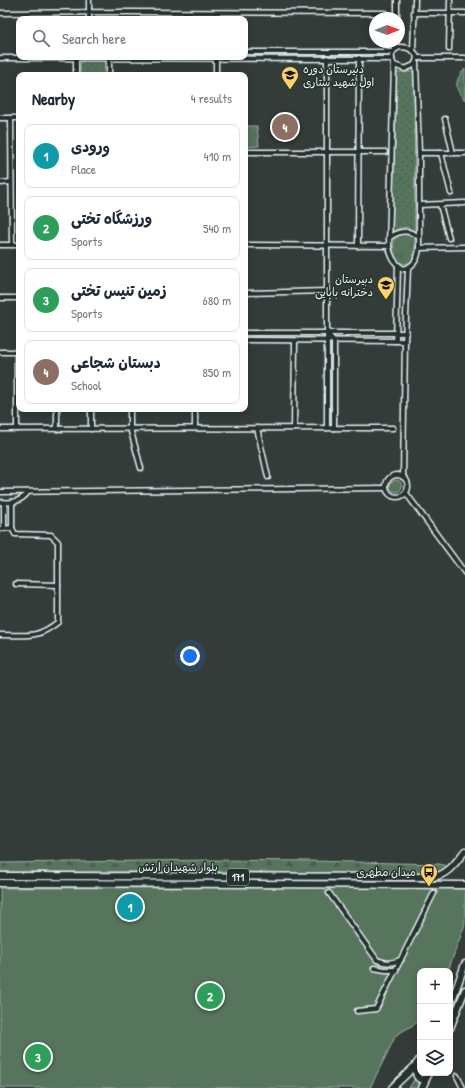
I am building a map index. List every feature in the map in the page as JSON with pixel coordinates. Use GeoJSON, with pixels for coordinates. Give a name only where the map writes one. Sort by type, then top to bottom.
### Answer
{"type":"FeatureCollection","features":[{"type":"Feature","properties":{"kind":"main road","name":"بلوار شهیدان ارتش"},"geometry":{"type":"LineString","coordinates":[[0,876],[433,877],[441,876],[448,872],[465,851]]}},
{"type":"Feature","properties":{"kind":"main road","name":"بلوار شهیدان ارتش"},"geometry":{"type":"LineString","coordinates":[[0,883],[465,885]]}},
{"type":"Feature","properties":{"kind":"main road"},"geometry":{"type":"LineString","coordinates":[[451,1004],[465,964]]}},
{"type":"Feature","properties":{"kind":"main road"},"geometry":{"type":"LineString","coordinates":[[453,1020],[465,990]]}},
{"type":"Feature","properties":{"kind":"main road"},"geometry":{"type":"LineString","coordinates":[[416,1065],[416,1074],[418,1078],[425,1079],[427,1076]]}},
{"type":"Feature","properties":{"kind":"main road"},"geometry":{"type":"LineString","coordinates":[[392,1088],[416,1065]]}},
{"type":"Feature","properties":{"kind":"main road"},"geometry":{"type":"LineString","coordinates":[[422,1088],[428,1076]]}},
{"type":"Feature","properties":{"kind":"street"},"geometry":{"type":"LineString","coordinates":[[89,0],[89,16]]}},
{"type":"Feature","properties":{"kind":"street"},"geometry":{"type":"LineString","coordinates":[[397,0],[397,12]]}},
{"type":"Feature","properties":{"kind":"street"},"geometry":{"type":"LineString","coordinates":[[413,50],[414,0]]}},
{"type":"Feature","properties":{"kind":"street"},"geometry":{"type":"LineString","coordinates":[[449,49],[450,0]]}},
{"type":"Feature","properties":{"kind":"street"},"geometry":{"type":"LineString","coordinates":[[0,12],[369,16]]}},
{"type":"Feature","properties":{"kind":"street"},"geometry":{"type":"LineString","coordinates":[[414,13],[465,13]]}},
{"type":"Feature","properties":{"kind":"street"},"geometry":{"type":"LineString","coordinates":[[248,52],[394,50],[405,47],[416,53],[419,153],[419,254],[416,260],[408,268],[403,269],[394,262],[390,255],[389,246],[394,65],[392,59],[394,50]]}},
{"type":"Feature","properties":{"kind":"street"},"geometry":{"type":"LineString","coordinates":[[0,58],[16,58]]}},
{"type":"Feature","properties":{"kind":"street"},"geometry":{"type":"LineString","coordinates":[[248,58],[392,59]]}},
{"type":"Feature","properties":{"kind":"street"},"geometry":{"type":"LineString","coordinates":[[326,428],[327,58]]}},
{"type":"Feature","properties":{"kind":"street"},"geometry":{"type":"LineString","coordinates":[[358,58],[358,246]]}},
{"type":"Feature","properties":{"kind":"street"},"geometry":{"type":"LineString","coordinates":[[417,60],[465,58]]}},
{"type":"Feature","properties":{"kind":"street"},"geometry":{"type":"LineString","coordinates":[[76,60],[76,72]]}},
{"type":"Feature","properties":{"kind":"street"},"geometry":{"type":"LineString","coordinates":[[109,60],[109,72]]}},
{"type":"Feature","properties":{"kind":"street"},"geometry":{"type":"LineString","coordinates":[[216,60],[216,72]]}},
{"type":"Feature","properties":{"kind":"street"},"geometry":{"type":"LineString","coordinates":[[394,65],[405,69],[414,65],[417,60]]}},
{"type":"Feature","properties":{"kind":"street"},"geometry":{"type":"LineString","coordinates":[[0,118],[16,118]]}},
{"type":"Feature","properties":{"kind":"street"},"geometry":{"type":"LineString","coordinates":[[11,118],[12,245]]}},
{"type":"Feature","properties":{"kind":"street"},"geometry":{"type":"LineString","coordinates":[[445,119],[452,153]]}},
{"type":"Feature","properties":{"kind":"street"},"geometry":{"type":"LineString","coordinates":[[248,152],[385,152]]}},
{"type":"Feature","properties":{"kind":"street"},"geometry":{"type":"LineString","coordinates":[[419,153],[465,153]]}},
{"type":"Feature","properties":{"kind":"street"},"geometry":{"type":"LineString","coordinates":[[441,153],[452,193]]}},
{"type":"Feature","properties":{"kind":"street"},"geometry":{"type":"LineString","coordinates":[[0,183],[11,182]]}},
{"type":"Feature","properties":{"kind":"street"},"geometry":{"type":"LineString","coordinates":[[419,206],[465,203]]}},
{"type":"Feature","properties":{"kind":"street"},"geometry":{"type":"LineString","coordinates":[[440,204],[450,238]]}},
{"type":"Feature","properties":{"kind":"street"},"geometry":{"type":"LineString","coordinates":[[389,238],[395,233],[406,231],[419,237]]}},
{"type":"Feature","properties":{"kind":"street"},"geometry":{"type":"LineString","coordinates":[[0,245],[16,245]]}},
{"type":"Feature","properties":{"kind":"street"},"geometry":{"type":"LineString","coordinates":[[248,245],[389,246]]}},
{"type":"Feature","properties":{"kind":"street"},"geometry":{"type":"LineString","coordinates":[[419,248],[465,248]]}},
{"type":"Feature","properties":{"kind":"street"},"geometry":{"type":"LineString","coordinates":[[396,341],[398,266]]}},
{"type":"Feature","properties":{"kind":"street"},"geometry":{"type":"LineString","coordinates":[[403,477],[405,342],[408,268]]}},
{"type":"Feature","properties":{"kind":"street"},"geometry":{"type":"LineString","coordinates":[[248,293],[327,291]]}},
{"type":"Feature","properties":{"kind":"street"},"geometry":{"type":"LineString","coordinates":[[0,298],[16,298]]}},
{"type":"Feature","properties":{"kind":"street"},"geometry":{"type":"LineString","coordinates":[[248,333],[406,333]]}},
{"type":"Feature","properties":{"kind":"street"},"geometry":{"type":"LineString","coordinates":[[327,333],[334,341],[334,428]]}},
{"type":"Feature","properties":{"kind":"street"},"geometry":{"type":"LineString","coordinates":[[248,340],[405,342]]}},
{"type":"Feature","properties":{"kind":"street"},"geometry":{"type":"LineString","coordinates":[[294,428],[295,341]]}},
{"type":"Feature","properties":{"kind":"street"},"geometry":{"type":"LineString","coordinates":[[0,352],[16,352]]}},
{"type":"Feature","properties":{"kind":"street"},"geometry":{"type":"LineString","coordinates":[[17,412],[17,429]]}},
{"type":"Feature","properties":{"kind":"street"},"geometry":{"type":"LineString","coordinates":[[57,412],[57,429]]}},
{"type":"Feature","properties":{"kind":"street"},"geometry":{"type":"LineString","coordinates":[[91,412],[91,428]]}},
{"type":"Feature","properties":{"kind":"street"},"geometry":{"type":"LineString","coordinates":[[130,412],[130,428],[141,468]]}},
{"type":"Feature","properties":{"kind":"street"},"geometry":{"type":"LineString","coordinates":[[195,412],[195,428]]}},
{"type":"Feature","properties":{"kind":"street"},"geometry":{"type":"LineString","coordinates":[[257,428],[268,477]]}},
{"type":"Feature","properties":{"kind":"street"},"geometry":{"type":"LineString","coordinates":[[0,429],[393,428]]}},
{"type":"Feature","properties":{"kind":"street"},"geometry":{"type":"LineString","coordinates":[[396,475],[403,477],[406,479],[408,486],[406,493],[400,498],[392,497],[387,492],[386,488],[389,478],[396,475]]}},
{"type":"Feature","properties":{"kind":"street"},"geometry":{"type":"LineString","coordinates":[[0,492],[386,488]]}},
{"type":"Feature","properties":{"kind":"street"},"geometry":{"type":"LineString","coordinates":[[12,528],[2,529],[2,502],[12,502],[25,496],[28,492]]}},
{"type":"Feature","properties":{"kind":"street"},"geometry":{"type":"LineString","coordinates":[[406,493],[465,573]]}},
{"type":"Feature","properties":{"kind":"street"},"geometry":{"type":"LineString","coordinates":[[0,635],[37,635],[48,630],[58,622],[58,542],[51,535],[15,534],[12,528],[12,502]]}},
{"type":"Feature","properties":{"kind":"street"},"geometry":{"type":"LineString","coordinates":[[16,584],[58,585]]}},
{"type":"Feature","properties":{"kind":"street"},"geometry":{"type":"LineString","coordinates":[[329,893],[377,960],[384,963],[401,960]]}},
{"type":"Feature","properties":{"kind":"street"},"geometry":{"type":"LineString","coordinates":[[357,1011],[376,1009],[434,893]]}},
{"type":"Feature","properties":{"kind":"street"},"geometry":{"type":"LineString","coordinates":[[374,968],[396,970]]}},
{"type":"Feature","properties":{"kind":"street"},"geometry":{"type":"LineString","coordinates":[[457,1076],[463,1088]]}},
{"type":"Feature","properties":{"kind":"green space"},"geometry":{"type":"Polygon","coordinates":[[[86,60],[100,60],[105,63],[104,72],[80,72],[80,63],[86,60]]]}},
{"type":"Feature","properties":{"kind":"green space"},"geometry":{"type":"Polygon","coordinates":[[[465,69],[465,100],[457,89],[457,81],[465,69]]]}},
{"type":"Feature","properties":{"kind":"green space"},"geometry":{"type":"Polygon","coordinates":[[[397,72],[413,72],[414,74],[415,232],[410,228],[404,228],[392,232],[397,72]]]}},
{"type":"Feature","properties":{"kind":"green space"},"geometry":{"type":"Polygon","coordinates":[[[248,126],[257,126],[259,146],[248,147],[248,126]]]}},
{"type":"Feature","properties":{"kind":"green space"},"geometry":{"type":"Polygon","coordinates":[[[406,234],[411,235],[415,239],[415,248],[412,261],[402,263],[396,258],[393,248],[395,238],[406,234]]]}},
{"type":"Feature","properties":{"kind":"green space"},"geometry":{"type":"Polygon","coordinates":[[[396,480],[400,482],[402,486],[400,490],[396,492],[392,490],[390,486],[392,482],[396,480]]]}},
{"type":"Feature","properties":{"kind":"green space"},"geometry":{"type":"Polygon","coordinates":[[[212,860],[439,864],[446,866],[439,874],[429,875],[255,872],[0,872],[0,863],[212,860]]]}},
{"type":"Feature","properties":{"kind":"green space"},"geometry":{"type":"Polygon","coordinates":[[[465,887],[465,924],[449,968],[417,968],[417,1023],[396,1035],[370,1088],[0,1088],[0,888],[465,887]]]}},
{"type":"Feature","properties":{"kind":"green space"},"geometry":{"type":"Polygon","coordinates":[[[417,1075],[423,1076],[417,1088],[409,1088],[417,1075]]]}},
{"type":"Feature","properties":{"kind":"place","name":"دبیرستان دوره اول شهید ستاری"},"geometry":{"type":"Point","coordinates":[290,90]}},
{"type":"Feature","properties":{"kind":"place","name":"دبستان شجاعی"},"geometry":{"type":"Point","coordinates":[285,127]}},
{"type":"Feature","properties":{"kind":"place","name":"دبیرستان دخترانه بابایی"},"geometry":{"type":"Point","coordinates":[386,300]}},
{"type":"Feature","properties":{"kind":"place","name":"میدان مطهری"},"geometry":{"type":"Point","coordinates":[429,887]}},
{"type":"Feature","properties":{"kind":"place","name":"ورودی"},"geometry":{"type":"Point","coordinates":[130,907]}},
{"type":"Feature","properties":{"kind":"place","name":"ورزشگاه تختی"},"geometry":{"type":"Point","coordinates":[210,996]}},
{"type":"Feature","properties":{"kind":"place","name":"زمین تنیس تختی"},"geometry":{"type":"Point","coordinates":[38,1057]}}]}
